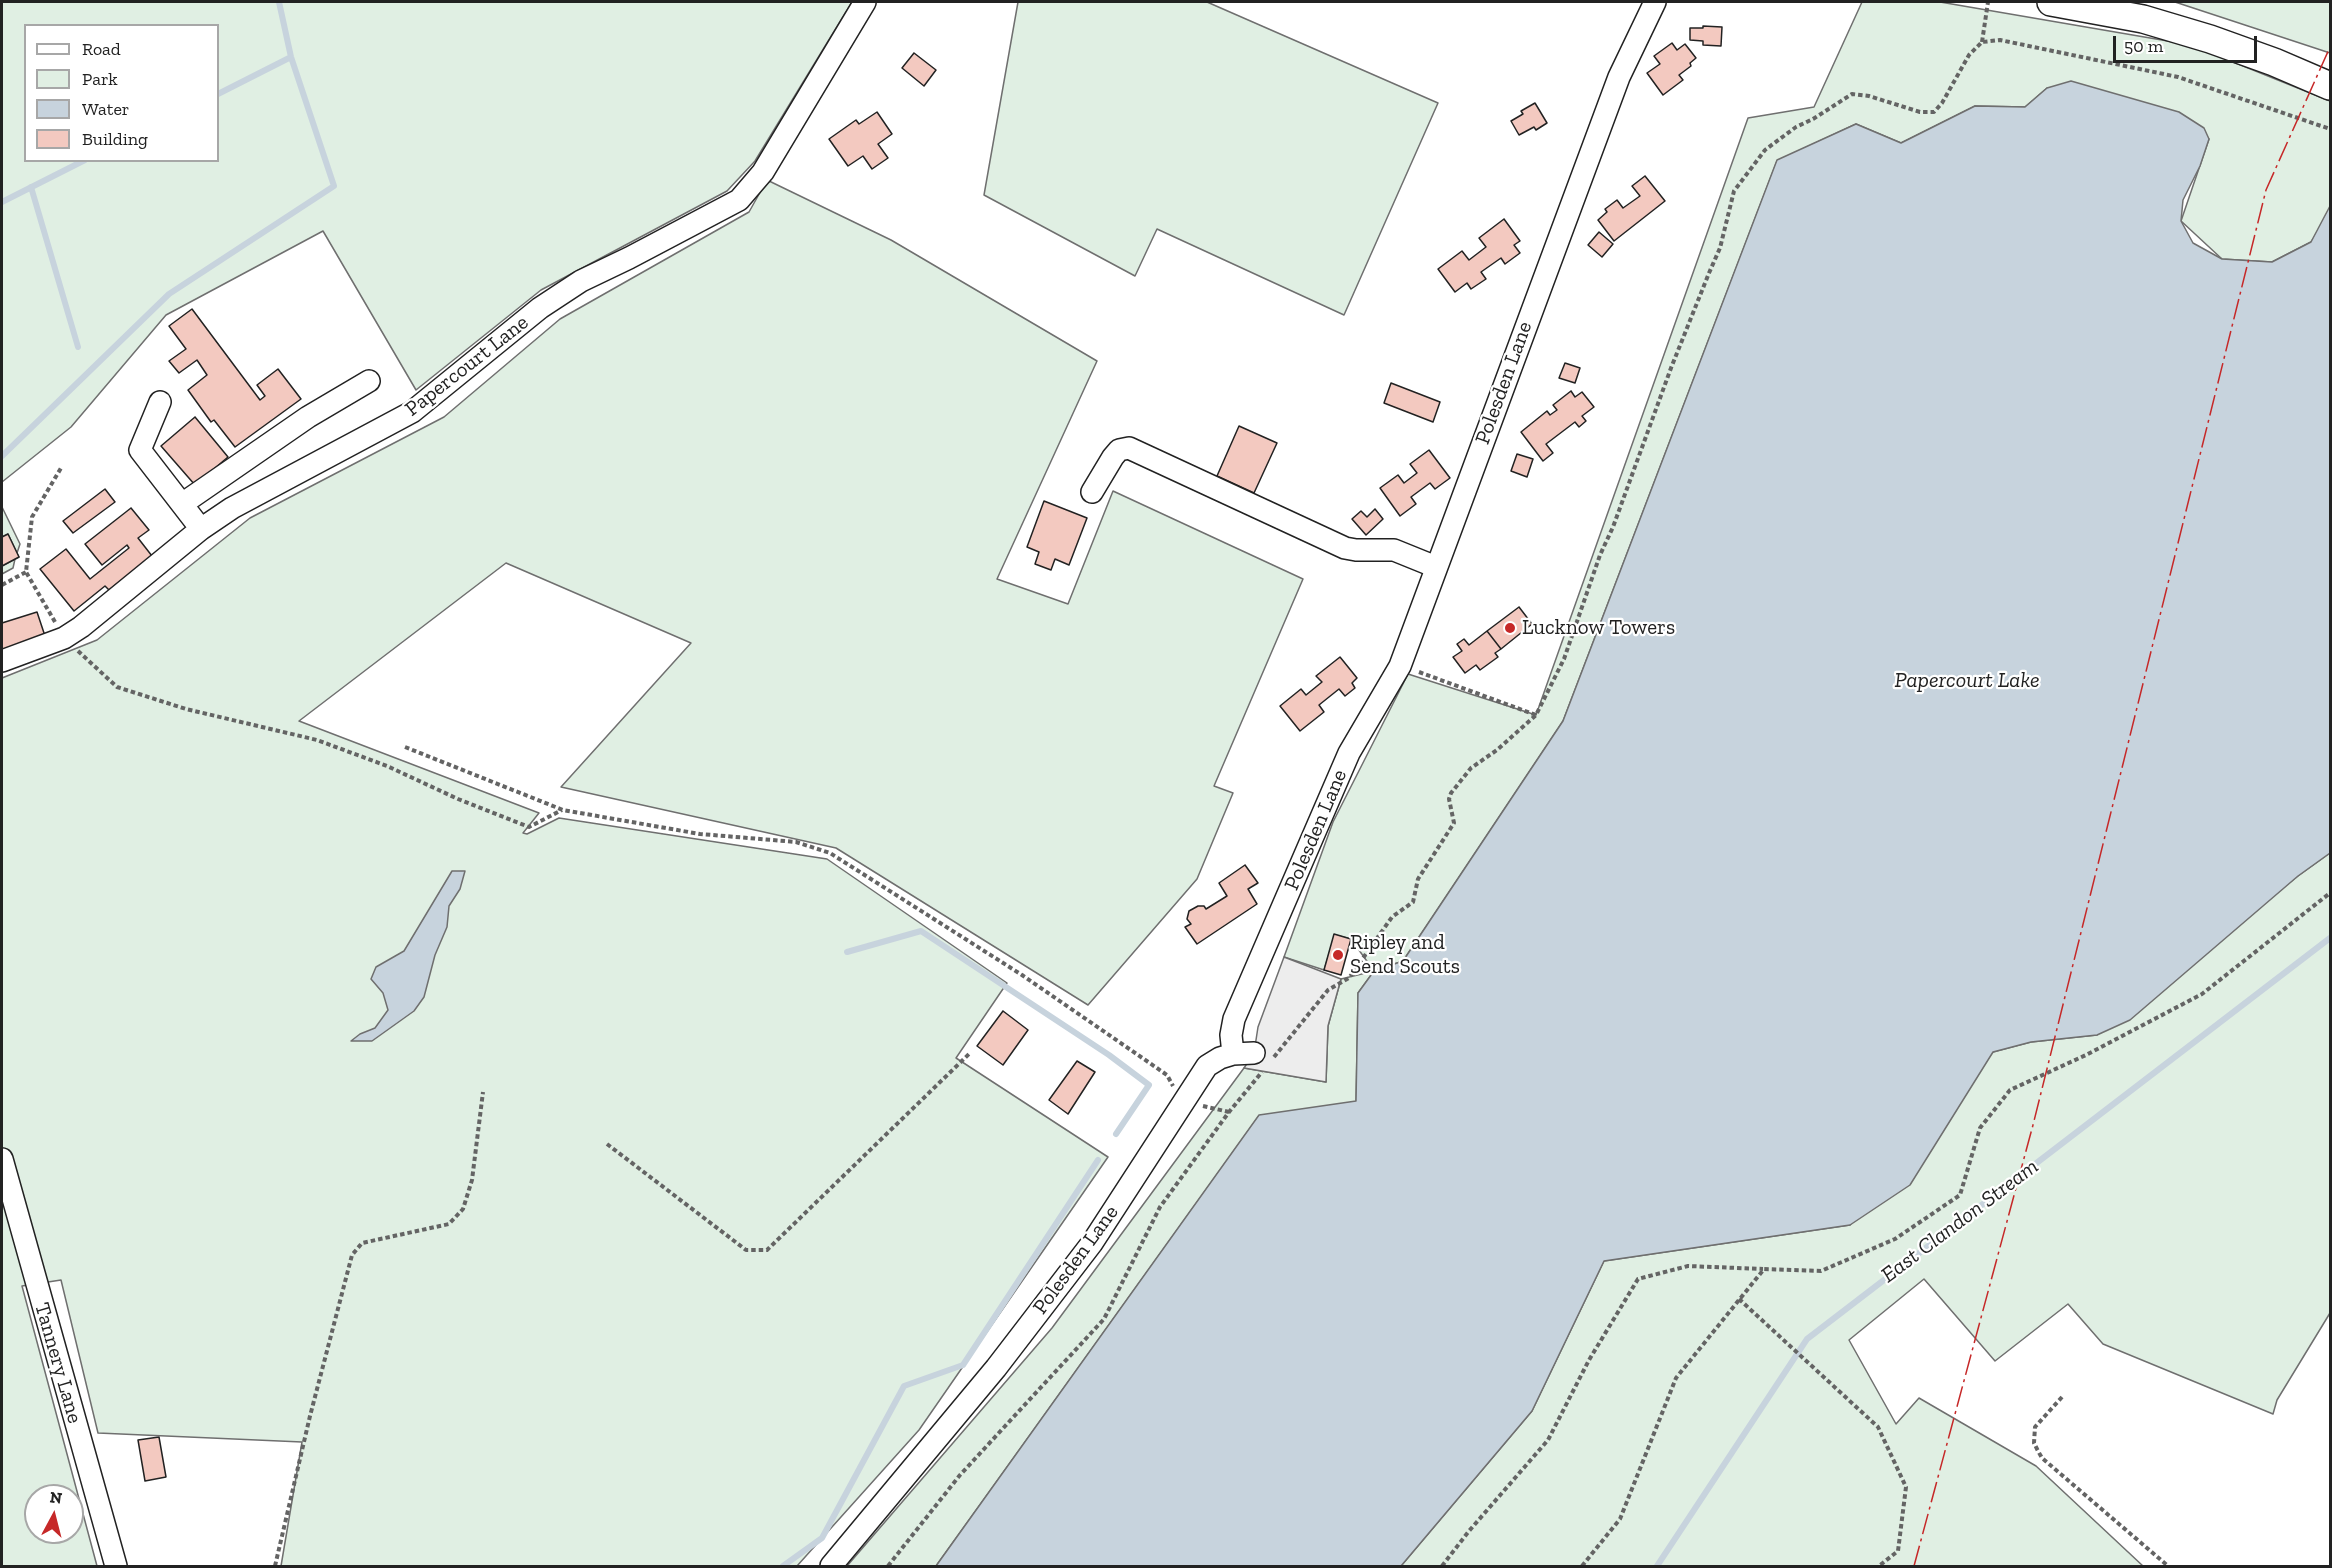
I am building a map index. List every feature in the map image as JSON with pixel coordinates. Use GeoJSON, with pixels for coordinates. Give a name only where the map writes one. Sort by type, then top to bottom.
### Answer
{"type":"FeatureCollection","features":[{"type":"Feature","properties":{"kind":"main road"},"geometry":{"type":"LineString","coordinates":[[2051,2],[2143,19],[2210,39],[2331,86]]}},
{"type":"Feature","properties":{"kind":"street","name":"Papercourt Lane"},"geometry":{"type":"LineString","coordinates":[[2,661],[63,638],[81,627],[201,530],[232,508],[412,412],[540,308],[581,281],[739,200],[763,172],[865,2]]}},
{"type":"Feature","properties":{"kind":"street","name":"Polesden Lane"},"geometry":{"type":"LineString","coordinates":[[831,1566],[996,1368],[1092,1243],[1208,1066],[1220,1058],[1233,1054],[1231,1035],[1234,1018],[1349,753],[1400,666],[1619,77],[1654,2]]}},
{"type":"Feature","properties":{"kind":"street"},"geometry":{"type":"LineString","coordinates":[[182,504],[308,417],[369,381]]}},
{"type":"Feature","properties":{"kind":"street"},"geometry":{"type":"LineString","coordinates":[[160,402],[140,450],[201,530]]}},
{"type":"Feature","properties":{"kind":"street"},"geometry":{"type":"LineString","coordinates":[[1092,492],[1113,457],[1119,450],[1129,448],[1345,548],[1394,550],[1436,567]]}},
{"type":"Feature","properties":{"kind":"street"},"geometry":{"type":"LineString","coordinates":[[1233,1054],[1263,1060]]}},
{"type":"Feature","properties":{"kind":"street","name":"Tannery Lane"},"geometry":{"type":"LineString","coordinates":[[2,1159],[116,1566]]}},
{"type":"Feature","properties":{"kind":"path"},"geometry":{"type":"LineString","coordinates":[[888,1566],[960,1475],[1104,1319],[1160,1208],[1263,1060],[1328,990],[1349,978],[1392,917],[1413,902],[1418,879],[1454,823],[1449,799],[1451,793],[1471,768],[1497,750],[1536,715],[1564,659],[1600,555],[1613,527],[1708,273],[1720,248],[1734,191],[1765,150],[1796,126],[1813,119],[1852,94],[1869,96],[1920,112],[1934,112],[1942,103],[1969,55],[1982,42],[1988,2]]}},
{"type":"Feature","properties":{"kind":"path"},"geometry":{"type":"LineString","coordinates":[[1982,42],[2000,40],[2178,77],[2331,129]]}},
{"type":"Feature","properties":{"kind":"path"},"geometry":{"type":"LineString","coordinates":[[61,468],[32,517],[26,572],[63,638],[117,687],[186,709],[317,740],[387,766],[529,827],[563,810]]}},
{"type":"Feature","properties":{"kind":"path"},"geometry":{"type":"LineString","coordinates":[[2,585],[26,572]]}},
{"type":"Feature","properties":{"kind":"path"},"geometry":{"type":"LineString","coordinates":[[1400,666],[1536,715]]}},
{"type":"Feature","properties":{"kind":"path"},"geometry":{"type":"LineString","coordinates":[[405,747],[563,810],[700,834],[795,842],[830,853],[1022,975],[1167,1074],[1183,1104]]}},
{"type":"Feature","properties":{"kind":"path"},"geometry":{"type":"LineString","coordinates":[[1442,1566],[1468,1531],[1548,1440],[1589,1360],[1638,1279],[1688,1266],[1821,1271],[1895,1239],[1960,1195],[1980,1128],[2010,1090],[2086,1055],[2202,994],[2331,894]]}},
{"type":"Feature","properties":{"kind":"path"},"geometry":{"type":"LineString","coordinates":[[607,1144],[746,1250],[767,1250],[969,1053]]}},
{"type":"Feature","properties":{"kind":"path"},"geometry":{"type":"LineString","coordinates":[[275,1566],[313,1404],[352,1255],[362,1244],[449,1224],[462,1209],[472,1180],[483,1092]]}},
{"type":"Feature","properties":{"kind":"path"},"geometry":{"type":"LineString","coordinates":[[1582,1566],[1620,1519],[1676,1378],[1764,1269]]}},
{"type":"Feature","properties":{"kind":"path"},"geometry":{"type":"LineString","coordinates":[[1739,1299],[1878,1427],[1906,1487],[1898,1551],[1879,1566]]}},
{"type":"Feature","properties":{"kind":"path"},"geometry":{"type":"LineString","coordinates":[[2062,1397],[2036,1427],[2034,1443],[2042,1458],[2168,1566]]}},
{"type":"Feature","properties":{"kind":"green space"},"geometry":{"type":"Polygon","coordinates":[[[2,2],[852,2],[755,161],[727,191],[541,290],[416,390],[323,231],[166,315],[71,427],[2,482],[2,2]]]}},
{"type":"Feature","properties":{"kind":"green space"},"geometry":{"type":"Polygon","coordinates":[[[1018,2],[1207,2],[1438,103],[1344,315],[1157,229],[1135,276],[984,195],[1018,2]]]}},
{"type":"Feature","properties":{"kind":"green space"},"geometry":{"type":"Polygon","coordinates":[[[1862,2],[1940,2],[2191,45],[2330,101],[2330,214],[2311,242],[2272,262],[2222,259],[2181,221],[2209,139],[2047,88],[2025,107],[1975,106],[1901,143],[1856,124],[1777,161],[1563,721],[1403,961],[1374,971],[1351,939],[1335,935],[1324,970],[1284,957],[1333,822],[1408,674],[1536,715],[1748,118],[1814,107],[1862,2]]]}},
{"type":"Feature","properties":{"kind":"green space"},"geometry":{"type":"Polygon","coordinates":[[[2175,2],[2330,2],[2330,53],[2175,2]]]}},
{"type":"Feature","properties":{"kind":"green space"},"geometry":{"type":"Polygon","coordinates":[[[767,180],[891,240],[1097,361],[997,579],[1068,604],[1113,491],[1303,579],[1214,786],[1233,793],[1197,879],[1088,1005],[836,848],[561,787],[691,643],[506,563],[299,721],[539,813],[523,833],[527,834],[559,818],[827,859],[1007,983],[956,1058],[1108,1157],[919,1430],[797,1566],[281,1566],[302,1442],[98,1433],[61,1280],[22,1286],[75,1484],[24,1484],[24,1544],[84,1544],[84,1517],[97,1566],[2,1566],[2,678],[97,640],[250,518],[444,417],[560,319],[749,212],[767,180]]]}},
{"type":"Feature","properties":{"kind":"green space"},"geometry":{"type":"Polygon","coordinates":[[[2,507],[20,544],[17,553],[8,534],[2,537],[2,507]]]}},
{"type":"Feature","properties":{"kind":"green space"},"geometry":{"type":"Polygon","coordinates":[[[15,559],[13,568],[2,574],[2,566],[15,559]]]}},
{"type":"Feature","properties":{"kind":"green space"},"geometry":{"type":"Polygon","coordinates":[[[2330,853],[2330,1313],[2277,1400],[2273,1414],[2103,1344],[2068,1304],[1995,1361],[1924,1279],[1849,1340],[1896,1424],[1919,1398],[2036,1466],[2143,1566],[1401,1566],[1532,1411],[1604,1261],[1850,1225],[1993,1052],[2031,1042],[2097,1035],[2330,853]]]}},
{"type":"Feature","properties":{"kind":"green space"},"geometry":{"type":"Polygon","coordinates":[[[1374,971],[1358,993],[1356,1102],[1259,1116],[936,1566],[847,1566],[1052,1328],[1244,1068],[1326,1082],[1328,1026],[1341,979],[1374,971]]]}},
{"type":"Feature","properties":{"kind":"shaded area"},"geometry":{"type":"Polygon","coordinates":[[[1284,957],[1341,979],[1328,1026],[1326,1082],[1244,1068],[1254,1053],[1258,1027],[1284,957]]]}},
{"type":"Feature","properties":{"kind":"water","name":"Papercourt Lake"},"geometry":{"type":"Polygon","coordinates":[[[2071,81],[2179,112],[2204,128],[2209,139],[2200,166],[2183,200],[2181,221],[2193,243],[2222,259],[2272,262],[2311,242],[2330,206],[2330,853],[2298,876],[2130,1020],[2097,1035],[2031,1042],[1993,1052],[1910,1185],[1850,1225],[1604,1261],[1532,1411],[1401,1566],[936,1566],[1259,1115],[1356,1101],[1358,993],[1374,971],[1403,961],[1563,721],[1777,160],[1856,124],[1901,143],[1975,106],[2025,107],[2047,88],[2071,81]]]}},
{"type":"Feature","properties":{"kind":"water"},"geometry":{"type":"Polygon","coordinates":[[[452,871],[465,871],[460,889],[449,906],[447,927],[435,955],[424,997],[414,1011],[372,1041],[351,1041],[360,1034],[375,1028],[388,1010],[383,993],[371,979],[376,967],[404,951],[452,871]]]}},
{"type":"Feature","properties":{"kind":"building"},"geometry":{"type":"Polygon","coordinates":[[[1703,26],[1722,27],[1721,46],[1703,45],[1703,41],[1690,40],[1690,28],[1703,28],[1703,26]]]}},
{"type":"Feature","properties":{"kind":"building"},"geometry":{"type":"Polygon","coordinates":[[[1672,43],[1677,50],[1685,44],[1696,58],[1690,63],[1691,66],[1679,75],[1683,80],[1663,95],[1647,73],[1660,64],[1654,56],[1672,43]]]}},
{"type":"Feature","properties":{"kind":"building"},"geometry":{"type":"Polygon","coordinates":[[[914,53],[936,70],[924,86],[902,68],[914,53]]]}},
{"type":"Feature","properties":{"kind":"building"},"geometry":{"type":"Polygon","coordinates":[[[1535,103],[1547,123],[1536,130],[1534,127],[1519,135],[1511,121],[1523,114],[1521,111],[1535,103]]]}},
{"type":"Feature","properties":{"kind":"building"},"geometry":{"type":"Polygon","coordinates":[[[877,112],[892,134],[878,144],[888,158],[872,169],[863,156],[848,166],[829,139],[856,120],[859,124],[877,112]]]}},
{"type":"Feature","properties":{"kind":"building"},"geometry":{"type":"Polygon","coordinates":[[[1645,176],[1665,201],[1614,241],[1598,220],[1607,212],[1605,209],[1617,200],[1623,208],[1640,196],[1632,186],[1645,176]]]}},
{"type":"Feature","properties":{"kind":"building"},"geometry":{"type":"Polygon","coordinates":[[[1504,219],[1520,241],[1514,245],[1520,253],[1505,264],[1501,258],[1481,272],[1486,279],[1471,289],[1467,283],[1455,292],[1438,269],[1462,251],[1469,260],[1486,247],[1479,238],[1504,219]]]}},
{"type":"Feature","properties":{"kind":"building"},"geometry":{"type":"Polygon","coordinates":[[[1599,232],[1613,244],[1602,257],[1588,245],[1599,232]]]}},
{"type":"Feature","properties":{"kind":"building"},"geometry":{"type":"Polygon","coordinates":[[[192,309],[260,400],[265,396],[257,385],[278,369],[301,399],[235,447],[214,420],[211,422],[188,390],[207,375],[197,360],[179,373],[169,361],[186,349],[169,326],[192,309]]]}},
{"type":"Feature","properties":{"kind":"building"},"geometry":{"type":"Polygon","coordinates":[[[1565,363],[1580,368],[1575,383],[1559,378],[1565,363]]]}},
{"type":"Feature","properties":{"kind":"building"},"geometry":{"type":"Polygon","coordinates":[[[1391,383],[1440,402],[1433,422],[1384,403],[1391,383]]]}},
{"type":"Feature","properties":{"kind":"building"},"geometry":{"type":"Polygon","coordinates":[[[1571,391],[1575,397],[1582,392],[1594,407],[1582,416],[1586,421],[1579,427],[1575,422],[1546,444],[1553,453],[1543,461],[1521,432],[1547,411],[1550,415],[1557,410],[1553,405],[1571,391]]]}},
{"type":"Feature","properties":{"kind":"building"},"geometry":{"type":"Polygon","coordinates":[[[195,417],[228,457],[195,485],[161,446],[195,417]]]}},
{"type":"Feature","properties":{"kind":"building"},"geometry":{"type":"Polygon","coordinates":[[[1239,426],[1277,443],[1254,493],[1217,476],[1239,426]]]}},
{"type":"Feature","properties":{"kind":"building"},"geometry":{"type":"Polygon","coordinates":[[[1429,450],[1450,478],[1435,489],[1430,483],[1411,497],[1416,504],[1400,516],[1380,488],[1398,475],[1404,483],[1417,473],[1410,464],[1429,450]]]}},
{"type":"Feature","properties":{"kind":"building"},"geometry":{"type":"Polygon","coordinates":[[[1517,454],[1533,459],[1527,477],[1511,471],[1517,454]]]}},
{"type":"Feature","properties":{"kind":"building"},"geometry":{"type":"Polygon","coordinates":[[[105,489],[115,502],[73,533],[63,521],[105,489]]]}},
{"type":"Feature","properties":{"kind":"building"},"geometry":{"type":"Polygon","coordinates":[[[1044,501],[1087,518],[1069,565],[1055,559],[1051,570],[1035,564],[1039,552],[1027,547],[1044,501]]]}},
{"type":"Feature","properties":{"kind":"building"},"geometry":{"type":"Polygon","coordinates":[[[131,508],[149,530],[138,538],[152,556],[109,590],[105,586],[74,611],[40,569],[66,549],[90,579],[129,548],[127,545],[102,565],[85,544],[131,508]]]}},
{"type":"Feature","properties":{"kind":"building"},"geometry":{"type":"Polygon","coordinates":[[[1375,509],[1383,519],[1366,535],[1352,519],[1361,511],[1367,517],[1375,509]]]}},
{"type":"Feature","properties":{"kind":"building"},"geometry":{"type":"Polygon","coordinates":[[[8,534],[19,557],[2,566],[2,537],[8,534]]]}},
{"type":"Feature","properties":{"kind":"building","name":"Lucknow Towers"},"geometry":{"type":"Polygon","coordinates":[[[1519,607],[1532,624],[1501,649],[1487,631],[1519,607]]]}},
{"type":"Feature","properties":{"kind":"building"},"geometry":{"type":"Polygon","coordinates":[[[37,612],[45,636],[2,650],[2,623],[37,612]]]}},
{"type":"Feature","properties":{"kind":"building"},"geometry":{"type":"Polygon","coordinates":[[[1487,631],[1501,649],[1495,653],[1498,657],[1480,670],[1476,665],[1465,673],[1453,657],[1462,651],[1457,644],[1464,639],[1469,645],[1487,631]]]}},
{"type":"Feature","properties":{"kind":"building"},"geometry":{"type":"Polygon","coordinates":[[[1340,657],[1357,678],[1352,683],[1355,688],[1345,696],[1339,689],[1319,705],[1324,712],[1300,731],[1280,706],[1301,689],[1306,695],[1322,682],[1316,676],[1340,657]]]}},
{"type":"Feature","properties":{"kind":"building"},"geometry":{"type":"Polygon","coordinates":[[[1245,865],[1258,883],[1248,889],[1257,904],[1197,944],[1185,927],[1191,924],[1187,919],[1189,911],[1198,906],[1204,906],[1206,909],[1227,896],[1219,883],[1245,865]]]}},
{"type":"Feature","properties":{"kind":"building","name":"Ripley and Send Scouts"},"geometry":{"type":"Polygon","coordinates":[[[1334,934],[1351,939],[1341,975],[1324,970],[1334,934]]]}},
{"type":"Feature","properties":{"kind":"building"},"geometry":{"type":"Polygon","coordinates":[[[1003,1011],[1028,1030],[1003,1065],[977,1046],[1003,1011]]]}},
{"type":"Feature","properties":{"kind":"building"},"geometry":{"type":"Polygon","coordinates":[[[1077,1061],[1095,1072],[1068,1114],[1049,1100],[1077,1061]]]}},
{"type":"Feature","properties":{"kind":"building"},"geometry":{"type":"Polygon","coordinates":[[[159,1437],[166,1477],[145,1481],[138,1440],[159,1437]]]}},
{"type":"Feature","properties":{"kind":"waterway"},"geometry":{"type":"LineString","coordinates":[[2,456],[169,294],[334,186],[291,57],[279,2]]}},
{"type":"Feature","properties":{"kind":"waterway"},"geometry":{"type":"LineString","coordinates":[[219,93],[291,57]]}},
{"type":"Feature","properties":{"kind":"waterway"},"geometry":{"type":"LineString","coordinates":[[2,202],[81,162]]}},
{"type":"Feature","properties":{"kind":"waterway"},"geometry":{"type":"LineString","coordinates":[[31,187],[78,347]]}},
{"type":"Feature","properties":{"kind":"waterway"},"geometry":{"type":"LineString","coordinates":[[847,952],[921,931],[1109,1055],[1149,1085],[1116,1134]]}},
{"type":"Feature","properties":{"kind":"waterway","name":"East Clandon Stream"},"geometry":{"type":"LineString","coordinates":[[1657,1566],[1807,1339],[2330,938]]}},
{"type":"Feature","properties":{"kind":"waterway"},"geometry":{"type":"LineString","coordinates":[[783,1566],[822,1538],[904,1386],[963,1365],[1098,1160]]}},
{"type":"Feature","properties":{"kind":"power"},"geometry":{"type":"LineString","coordinates":[[1914,1566],[2033,1125],[2266,190],[2330,47]]}},
{"type":"Feature","properties":{"kind":"place","name":"Lucknow Towers"},"geometry":{"type":"Point","coordinates":[1510,628]}},
{"type":"Feature","properties":{"kind":"place","name":"Ripley and Send Scouts"},"geometry":{"type":"Point","coordinates":[1338,955]}}]}
